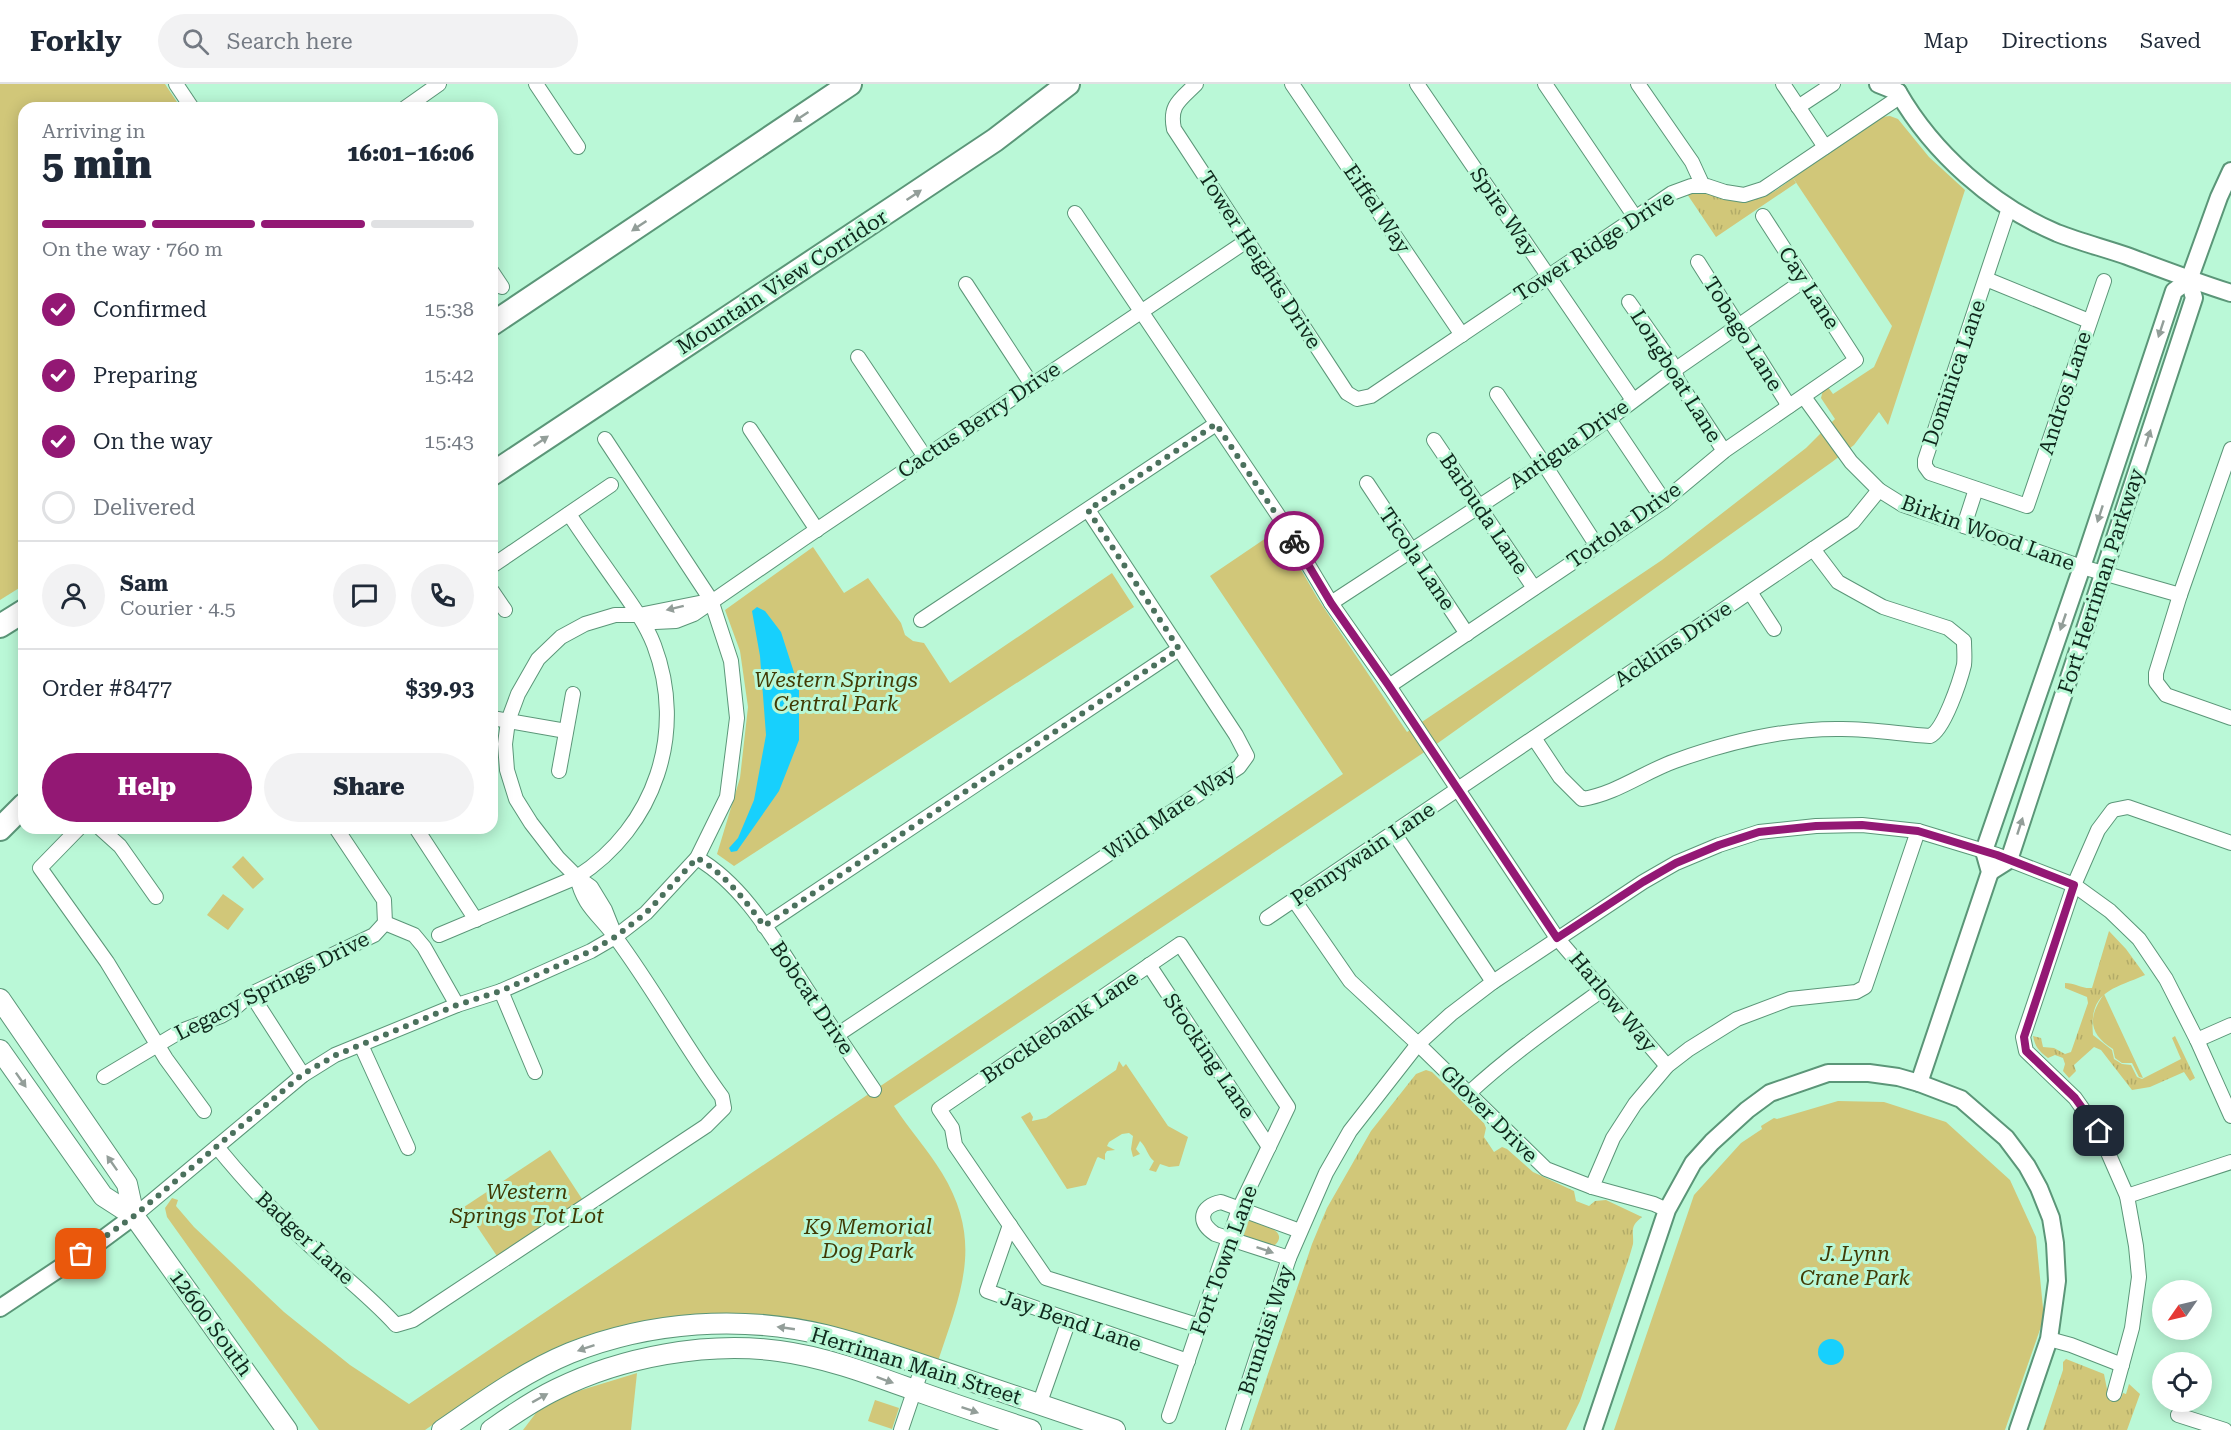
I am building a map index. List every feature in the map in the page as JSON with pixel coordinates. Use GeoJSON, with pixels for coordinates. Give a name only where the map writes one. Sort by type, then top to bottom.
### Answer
{"type":"FeatureCollection","features":[{"type":"Feature","properties":{"kind":"highway"},"geometry":{"type":"LineString","coordinates":[[498,320],[850,84]]}},
{"type":"Feature","properties":{"kind":"highway","name":"Mountain View Corridor"},"geometry":{"type":"LineString","coordinates":[[498,470],[905,201],[995,140],[1068,84]]}},
{"type":"Feature","properties":{"kind":"highway"},"geometry":{"type":"LineString","coordinates":[[0,626],[18,615]]}},
{"type":"Feature","properties":{"kind":"highway"},"geometry":{"type":"LineString","coordinates":[[0,829],[18,811]]}},
{"type":"Feature","properties":{"kind":"main road","name":"12600 South"},"geometry":{"type":"LineString","coordinates":[[0,999],[128,1184],[134,1216]]}},
{"type":"Feature","properties":{"kind":"main road","name":"12600 South"},"geometry":{"type":"LineString","coordinates":[[0,1050],[103,1196],[134,1216],[287,1430]]}},
{"type":"Feature","properties":{"kind":"main road","name":"Herriman Main Street"},"geometry":{"type":"LineString","coordinates":[[442,1430],[530,1372],[571,1353],[642,1331],[672,1326],[745,1323],[785,1327],[824,1335],[923,1365],[1115,1430]]}},
{"type":"Feature","properties":{"kind":"main road","name":"Herriman Main Street"},"geometry":{"type":"LineString","coordinates":[[497,1428],[558,1388],[631,1361],[677,1352],[716,1348],[779,1351],[856,1369],[1031,1430]]}},
{"type":"Feature","properties":{"kind":"street"},"geometry":{"type":"LineString","coordinates":[[176,84],[188,102]]}},
{"type":"Feature","properties":{"kind":"street"},"geometry":{"type":"LineString","coordinates":[[414,102],[439,84]]}},
{"type":"Feature","properties":{"kind":"street"},"geometry":{"type":"LineString","coordinates":[[536,84],[578,147]]}},
{"type":"Feature","properties":{"kind":"street","name":"Tower Heights Drive"},"geometry":{"type":"LineString","coordinates":[[1196,84],[1174,106],[1172,116],[1174,129],[1347,393],[1357,399]]}},
{"type":"Feature","properties":{"kind":"street","name":"Eiffel Way"},"geometry":{"type":"LineString","coordinates":[[1292,84],[1462,335]]}},
{"type":"Feature","properties":{"kind":"street","name":"Spire Way"},"geometry":{"type":"LineString","coordinates":[[1417,84],[1633,400]]}},
{"type":"Feature","properties":{"kind":"street"},"geometry":{"type":"LineString","coordinates":[[1545,84],[1635,217]]}},
{"type":"Feature","properties":{"kind":"street"},"geometry":{"type":"LineString","coordinates":[[1638,84],[1692,162],[1702,186]]}},
{"type":"Feature","properties":{"kind":"street"},"geometry":{"type":"LineString","coordinates":[[1783,84],[1825,147]]}},
{"type":"Feature","properties":{"kind":"street"},"geometry":{"type":"LineString","coordinates":[[1797,106],[1833,84]]}},
{"type":"Feature","properties":{"kind":"street"},"geometry":{"type":"LineString","coordinates":[[1878,84],[1899,91],[1933,139],[1950,158],[2009,208],[2057,233],[2231,293]]}},
{"type":"Feature","properties":{"kind":"street","name":"Tower Ridge Drive"},"geometry":{"type":"LineString","coordinates":[[1357,399],[1371,396],[1672,193],[1691,186],[1702,186],[1744,195],[1763,189],[1825,147],[1899,91]]}},
{"type":"Feature","properties":{"kind":"street","name":"Fort Herriman Parkway"},"geometry":{"type":"LineString","coordinates":[[1997,856],[2082,567],[2174,291],[2189,280],[2219,197],[2231,171]]}},
{"type":"Feature","properties":{"kind":"street","name":"Dominica Lane"},"geometry":{"type":"LineString","coordinates":[[2009,208],[1925,460],[1925,466],[1930,473],[2027,506]]}},
{"type":"Feature","properties":{"kind":"street","name":"Harlow Way"},"geometry":{"type":"LineString","coordinates":[[1075,213],[1282,521],[1331,603],[1557,938],[1667,1066]]}},
{"type":"Feature","properties":{"kind":"street","name":"Cay Lane"},"geometry":{"type":"LineString","coordinates":[[1762,216],[1856,360]]}},
{"type":"Feature","properties":{"kind":"street","name":"Cactus Berry Drive"},"geometry":{"type":"LineString","coordinates":[[639,615],[711,600],[736,587],[1248,240]]}},
{"type":"Feature","properties":{"kind":"street","name":"Tobago Lane"},"geometry":{"type":"LineString","coordinates":[[1698,262],[1789,406]]}},
{"type":"Feature","properties":{"kind":"street"},"geometry":{"type":"LineString","coordinates":[[1986,279],[2089,321]]}},
{"type":"Feature","properties":{"kind":"street","name":"Fort Herriman Parkway"},"geometry":{"type":"LineString","coordinates":[[1997,856],[2104,573],[2194,298],[2189,280]]}},
{"type":"Feature","properties":{"kind":"street"},"geometry":{"type":"LineString","coordinates":[[498,281],[502,287]]}},
{"type":"Feature","properties":{"kind":"street","name":"Antigua Drive"},"geometry":{"type":"LineString","coordinates":[[1331,603],[1544,464],[1803,281]]}},
{"type":"Feature","properties":{"kind":"street","name":"Andros Lane"},"geometry":{"type":"LineString","coordinates":[[2027,506],[2104,281]]}},
{"type":"Feature","properties":{"kind":"street"},"geometry":{"type":"LineString","coordinates":[[966,284],[1032,385]]}},
{"type":"Feature","properties":{"kind":"street","name":"Longboat Lane"},"geometry":{"type":"LineString","coordinates":[[1629,302],[1671,362],[1673,371],[1724,451]]}},
{"type":"Feature","properties":{"kind":"street"},"geometry":{"type":"LineString","coordinates":[[858,357],[925,457]]}},
{"type":"Feature","properties":{"kind":"street","name":"Tortola Drive"},"geometry":{"type":"LineString","coordinates":[[1389,686],[1664,501],[1724,451],[1856,360]]}},
{"type":"Feature","properties":{"kind":"street"},"geometry":{"type":"LineString","coordinates":[[1497,394],[1597,546]]}},
{"type":"Feature","properties":{"kind":"street","name":"Birkin Wood Lane"},"geometry":{"type":"LineString","coordinates":[[1804,397],[1851,462],[1879,490],[1903,505],[2082,567],[2180,595]]}},
{"type":"Feature","properties":{"kind":"street"},"geometry":{"type":"LineString","coordinates":[[1609,419],[1664,501]]}},
{"type":"Feature","properties":{"kind":"street"},"geometry":{"type":"LineString","coordinates":[[921,620],[1216,424]]}},
{"type":"Feature","properties":{"kind":"street"},"geometry":{"type":"LineString","coordinates":[[750,429],[817,530]]}},
{"type":"Feature","properties":{"kind":"street"},"geometry":{"type":"LineString","coordinates":[[0,1308],[134,1216],[303,1074],[336,1055],[457,1005],[501,991],[591,951],[615,937],[646,913],[697,858],[727,797],[737,718],[731,661],[711,600],[605,439]]}},
{"type":"Feature","properties":{"kind":"street","name":"Barbuda Lane"},"geometry":{"type":"LineString","coordinates":[[1434,440],[1534,588]]}},
{"type":"Feature","properties":{"kind":"street"},"geometry":{"type":"LineString","coordinates":[[2231,449],[2180,595],[2156,673],[2156,682],[2166,695],[2177,701],[2231,718]]}},
{"type":"Feature","properties":{"kind":"street","name":"Ticola Lane"},"geometry":{"type":"LineString","coordinates":[[1367,483],[1467,634]]}},
{"type":"Feature","properties":{"kind":"street"},"geometry":{"type":"LineString","coordinates":[[498,562],[611,485]]}},
{"type":"Feature","properties":{"kind":"street"},"geometry":{"type":"LineString","coordinates":[[1964,526],[1976,489]]}},
{"type":"Feature","properties":{"kind":"street","name":"Acklins Drive"},"geometry":{"type":"LineString","coordinates":[[1459,790],[1853,522],[1879,490]]}},
{"type":"Feature","properties":{"kind":"street","name":"Wild Mare Way"},"geometry":{"type":"LineString","coordinates":[[837,1035],[1239,767],[1247,756],[1236,735],[1088,510]]}},
{"type":"Feature","properties":{"kind":"street"},"geometry":{"type":"LineString","coordinates":[[439,935],[577,877],[590,868],[613,847],[634,821],[651,793],[664,759],[667,722],[665,683],[654,644],[639,615],[569,514]]}},
{"type":"Feature","properties":{"kind":"street"},"geometry":{"type":"LineString","coordinates":[[1534,738],[1560,777],[1582,799],[1602,796],[1673,761],[1752,739],[1790,732],[1842,729],[1929,736],[1935,734],[1943,721],[1964,664],[1964,641],[1948,628],[1883,607],[1838,582],[1813,549]]}},
{"type":"Feature","properties":{"kind":"street"},"geometry":{"type":"LineString","coordinates":[[1750,592],[1773,629]]}},
{"type":"Feature","properties":{"kind":"street"},"geometry":{"type":"LineString","coordinates":[[498,600],[505,610]]}},
{"type":"Feature","properties":{"kind":"street"},"geometry":{"type":"LineString","coordinates":[[615,937],[592,912],[580,891],[577,877],[558,858],[531,823],[516,798],[507,770],[506,744],[508,721],[518,694],[538,659],[561,637],[585,624],[615,615],[639,615]]}},
{"type":"Feature","properties":{"kind":"street"},"geometry":{"type":"LineString","coordinates":[[764,926],[1179,649]]}},
{"type":"Feature","properties":{"kind":"street"},"geometry":{"type":"LineString","coordinates":[[559,771],[573,694]]}},
{"type":"Feature","properties":{"kind":"street"},"geometry":{"type":"LineString","coordinates":[[498,719],[566,731]]}},
{"type":"Feature","properties":{"kind":"street","name":"Pennywain Lane"},"geometry":{"type":"LineString","coordinates":[[1267,918],[1459,790]]}},
{"type":"Feature","properties":{"kind":"street"},"geometry":{"type":"LineString","coordinates":[[2114,1394],[2132,1328],[2139,1277],[2127,1196],[2099,1131],[2075,1098],[2026,1051],[2024,1037],[2074,885],[2098,830],[2113,810],[2128,807],[2231,843]]}},
{"type":"Feature","properties":{"kind":"street","name":"Brundisi Way"},"geometry":{"type":"LineString","coordinates":[[1233,1430],[1289,1258],[1326,1173],[1350,1131],[1418,1044],[1451,1014],[1493,982],[1643,882],[1676,863],[1719,845],[1759,832],[1816,826],[1862,825],[1918,831],[1997,856],[2074,885],[2110,911],[2139,939],[2166,979],[2198,1040],[2231,1116]]}},
{"type":"Feature","properties":{"kind":"street"},"geometry":{"type":"LineString","coordinates":[[1592,1187],[1613,1138],[1635,1104],[1667,1066],[1689,1049],[1737,1019],[1790,999],[1856,992],[1864,987],[1918,831]]}},
{"type":"Feature","properties":{"kind":"street"},"geometry":{"type":"LineString","coordinates":[[1394,833],[1493,982]]}},
{"type":"Feature","properties":{"kind":"street","name":"Legacy Springs Drive"},"geometry":{"type":"LineString","coordinates":[[73,834],[40,868],[106,961],[156,1045],[183,1085],[204,1110]]}},
{"type":"Feature","properties":{"kind":"street"},"geometry":{"type":"LineString","coordinates":[[107,834],[120,846],[156,897]]}},
{"type":"Feature","properties":{"kind":"street"},"geometry":{"type":"LineString","coordinates":[[340,834],[384,900],[386,923],[414,935],[424,947],[457,1005]]}},
{"type":"Feature","properties":{"kind":"street"},"geometry":{"type":"LineString","coordinates":[[420,834],[476,920]]}},
{"type":"Feature","properties":{"kind":"street"},"geometry":{"type":"LineString","coordinates":[[1919,1083],[1997,856]]}},
{"type":"Feature","properties":{"kind":"street","name":"Bobcat Drive"},"geometry":{"type":"LineString","coordinates":[[697,858],[737,890],[764,926],[874,1090]]}},
{"type":"Feature","properties":{"kind":"street","name":"Glover Drive"},"geometry":{"type":"LineString","coordinates":[[1294,900],[1350,981],[1546,1169],[1592,1187],[1654,1204],[1667,1210]]}},
{"type":"Feature","properties":{"kind":"street","name":"Legacy Springs Drive"},"geometry":{"type":"LineString","coordinates":[[104,1077],[193,1025],[221,1016],[251,994],[374,935],[386,923]]}},
{"type":"Feature","properties":{"kind":"street","name":"Badger Lane"},"geometry":{"type":"LineString","coordinates":[[218,1147],[251,1188],[306,1243],[375,1302],[396,1325],[413,1320],[705,1126],[724,1108],[722,1097],[615,937]]}},
{"type":"Feature","properties":{"kind":"street","name":"Brocklebank Lane"},"geometry":{"type":"LineString","coordinates":[[939,1109],[1180,944]]}},
{"type":"Feature","properties":{"kind":"street","name":"Stocking Lane"},"geometry":{"type":"LineString","coordinates":[[1180,944],[1288,1107]]}},
{"type":"Feature","properties":{"kind":"street","name":"Stocking Lane"},"geometry":{"type":"LineString","coordinates":[[1149,966],[1269,1147]]}},
{"type":"Feature","properties":{"kind":"street"},"geometry":{"type":"LineString","coordinates":[[1468,1094],[1492,1071],[1538,1035],[1602,990]]}},
{"type":"Feature","properties":{"kind":"street"},"geometry":{"type":"LineString","coordinates":[[501,991],[535,1072]]}},
{"type":"Feature","properties":{"kind":"street"},"geometry":{"type":"LineString","coordinates":[[251,994],[303,1074]]}},
{"type":"Feature","properties":{"kind":"street"},"geometry":{"type":"LineString","coordinates":[[2198,1040],[2231,1025]]}},
{"type":"Feature","properties":{"kind":"street"},"geometry":{"type":"LineString","coordinates":[[361,1045],[408,1148]]}},
{"type":"Feature","properties":{"kind":"street"},"geometry":{"type":"LineString","coordinates":[[1593,1430],[1667,1210],[1693,1163],[1747,1110],[1770,1094],[1828,1073],[1869,1073],[1898,1077],[1961,1099],[2006,1138],[2039,1188],[2051,1218],[2057,1281],[2049,1339],[2018,1430]]}},
{"type":"Feature","properties":{"kind":"street","name":"Fort Town Lane"},"geometry":{"type":"LineString","coordinates":[[1169,1416],[1239,1209],[1288,1107]]}},
{"type":"Feature","properties":{"kind":"street","name":"Jay Bend Lane"},"geometry":{"type":"LineString","coordinates":[[939,1109],[952,1128],[955,1145],[1046,1278],[1200,1326]]}},
{"type":"Feature","properties":{"kind":"street"},"geometry":{"type":"LineString","coordinates":[[2127,1196],[2231,1162]]}},
{"type":"Feature","properties":{"kind":"street"},"geometry":{"type":"LineString","coordinates":[[1289,1258],[1215,1234],[1207,1228],[1203,1220],[1206,1208],[1221,1202],[1300,1231]]}},
{"type":"Feature","properties":{"kind":"street","name":"Jay Bend Lane"},"geometry":{"type":"LineString","coordinates":[[1010,1225],[987,1291],[1188,1361]]}},
{"type":"Feature","properties":{"kind":"street"},"geometry":{"type":"LineString","coordinates":[[1039,1404],[1069,1320]]}},
{"type":"Feature","properties":{"kind":"street"},"geometry":{"type":"LineString","coordinates":[[2049,1339],[2122,1365]]}},
{"type":"Feature","properties":{"kind":"street"},"geometry":{"type":"LineString","coordinates":[[901,1430],[923,1365]]}},
{"type":"Feature","properties":{"kind":"street"},"geometry":{"type":"LineString","coordinates":[[2181,1421],[2225,1430]]}},
{"type":"Feature","properties":{"kind":"green space"},"geometry":{"type":"Polygon","coordinates":[[[0,84],[165,84],[177,102],[18,102],[18,589],[0,600],[0,84]]]}},
{"type":"Feature","properties":{"kind":"green space","name":"K9 Memorial Dog Park"},"geometry":{"type":"Polygon","coordinates":[[[1890,116],[1898,119],[1929,157],[1965,190],[1888,425],[1879,412],[1854,445],[1832,462],[1438,743],[894,1106],[942,1173],[955,1198],[962,1222],[965,1245],[964,1267],[954,1312],[938,1361],[801,1321],[752,1314],[701,1314],[646,1321],[595,1335],[552,1352],[509,1373],[425,1430],[319,1430],[167,1217],[165,1208],[172,1198],[178,1200],[176,1206],[194,1227],[284,1312],[350,1365],[409,1404],[1343,774],[1210,576],[1278,530],[1318,599],[1407,732],[1662,560],[1806,448],[1835,419],[1821,398],[1823,390],[1828,387],[1833,394],[1874,367],[1892,326],[1793,178],[1881,117],[1890,116]]]}},
{"type":"Feature","properties":{"kind":"green space"},"geometry":{"type":"Polygon","coordinates":[[[1793,178],[1796,183],[1716,237],[1687,194],[1704,192],[1738,199],[1756,199],[1771,193],[1793,178]]]}},
{"type":"Feature","properties":{"kind":"green space","name":"Western Springs Central Park"},"geometry":{"type":"Polygon","coordinates":[[[813,547],[844,593],[868,578],[901,623],[905,635],[913,641],[924,643],[950,683],[1112,573],[1134,607],[734,866],[717,854],[740,778],[748,707],[740,651],[725,610],[813,547]]]}},
{"type":"Feature","properties":{"kind":"green space"},"geometry":{"type":"Polygon","coordinates":[[[243,856],[264,879],[253,889],[232,867],[243,856]]]}},
{"type":"Feature","properties":{"kind":"green space"},"geometry":{"type":"Polygon","coordinates":[[[223,894],[244,909],[228,930],[207,915],[223,894]]]}},
{"type":"Feature","properties":{"kind":"green space"},"geometry":{"type":"Polygon","coordinates":[[[2109,931],[2145,975],[2105,994],[2095,1009],[2093,1035],[2112,1050],[2114,1059],[2122,1064],[2131,1065],[2137,1077],[2142,1079],[2181,1059],[2172,1038],[2175,1036],[2195,1078],[2190,1081],[2184,1072],[2150,1087],[2132,1090],[2101,1050],[2094,1047],[2074,1065],[2076,1071],[2069,1078],[2063,1071],[2065,1064],[2063,1058],[2055,1055],[2048,1058],[2036,1046],[2033,1036],[2041,1038],[2043,1047],[2054,1048],[2065,1054],[2071,1052],[2088,1003],[2087,997],[2065,988],[2065,983],[2092,988],[2109,931]]]}},
{"type":"Feature","properties":{"kind":"green space"},"geometry":{"type":"Polygon","coordinates":[[[2104,994],[2143,1078],[2139,1077],[2132,1063],[2122,1063],[2115,1058],[2113,1049],[2095,1031],[2093,1017],[2104,994]]]}},
{"type":"Feature","properties":{"kind":"green space"},"geometry":{"type":"Polygon","coordinates":[[[1119,1061],[1123,1067],[1126,1064],[1168,1126],[1188,1137],[1179,1166],[1169,1167],[1160,1164],[1156,1172],[1149,1170],[1154,1161],[1142,1143],[1140,1141],[1136,1149],[1140,1154],[1133,1157],[1131,1149],[1133,1136],[1129,1133],[1122,1134],[1109,1142],[1107,1146],[1115,1150],[1107,1151],[1105,1160],[1097,1158],[1086,1185],[1067,1189],[1021,1117],[1030,1112],[1033,1117],[1032,1121],[1046,1118],[1116,1070],[1119,1061]]]}},
{"type":"Feature","properties":{"kind":"green space"},"geometry":{"type":"Polygon","coordinates":[[[1426,1070],[1432,1072],[1484,1123],[1486,1128],[1484,1137],[1494,1152],[1502,1147],[1507,1149],[1533,1172],[1574,1191],[1576,1201],[1589,1206],[1595,1201],[1606,1200],[1642,1217],[1634,1227],[1629,1258],[1580,1401],[1566,1430],[1249,1430],[1312,1244],[1327,1208],[1371,1131],[1416,1074],[1426,1070]]]}},
{"type":"Feature","properties":{"kind":"green space","name":"J. Lynn Crane Park"},"geometry":{"type":"Polygon","coordinates":[[[1838,1101],[1884,1102],[1946,1122],[2010,1180],[2036,1237],[2044,1318],[2005,1430],[1614,1430],[1694,1195],[1741,1143],[1762,1129],[1761,1126],[1774,1118],[1838,1101]]]}},
{"type":"Feature","properties":{"kind":"green space","name":"Western Springs Tot Lot"},"geometry":{"type":"Polygon","coordinates":[[[550,1150],[586,1205],[501,1262],[464,1207],[550,1150]]]}},
{"type":"Feature","properties":{"kind":"green space"},"geometry":{"type":"Polygon","coordinates":[[[1249,1220],[1272,1228],[1279,1235],[1279,1240],[1275,1245],[1267,1245],[1244,1237],[1240,1231],[1243,1223],[1249,1220]]]}},
{"type":"Feature","properties":{"kind":"green space"},"geometry":{"type":"Polygon","coordinates":[[[2066,1359],[2104,1374],[2108,1394],[2121,1398],[2123,1393],[2126,1394],[2129,1384],[2140,1394],[2127,1430],[2043,1430],[2063,1370],[2063,1362],[2066,1359]]]}},
{"type":"Feature","properties":{"kind":"green space"},"geometry":{"type":"Polygon","coordinates":[[[637,1373],[631,1430],[523,1430],[539,1409],[562,1396],[637,1373]]]}},
{"type":"Feature","properties":{"kind":"green space"},"geometry":{"type":"Polygon","coordinates":[[[875,1400],[899,1408],[892,1429],[868,1421],[875,1400]]]}},
{"type":"Feature","properties":{"kind":"water"},"geometry":{"type":"Polygon","coordinates":[[[757,607],[765,611],[781,632],[799,688],[799,740],[779,791],[737,851],[731,852],[729,848],[738,838],[754,800],[766,735],[760,656],[752,611],[757,607]]]}},
{"type":"Feature","properties":{"kind":"water"},"geometry":{"type":"Polygon","coordinates":[[[1831,1339],[1840,1343],[1844,1352],[1840,1361],[1831,1365],[1822,1361],[1818,1352],[1822,1343],[1831,1339]]]}},
{"type":"Feature","properties":{"kind":"way so far"},"geometry":{"type":"LineString","coordinates":[[81,1254],[134,1216],[303,1074],[336,1055],[457,1005],[501,991],[591,951],[615,937],[646,913],[697,858],[737,890],[764,926],[1179,649],[1088,510],[1216,424],[1294,541]]}},
{"type":"Feature","properties":{"kind":"route"},"geometry":{"type":"LineString","coordinates":[[1294,541],[1331,603],[1557,938],[1676,863],[1719,845],[1759,832],[1816,826],[1862,825],[1918,831],[1997,855],[2074,885],[2024,1037],[2024,1045],[2026,1051],[2075,1098],[2099,1131]]}}]}
